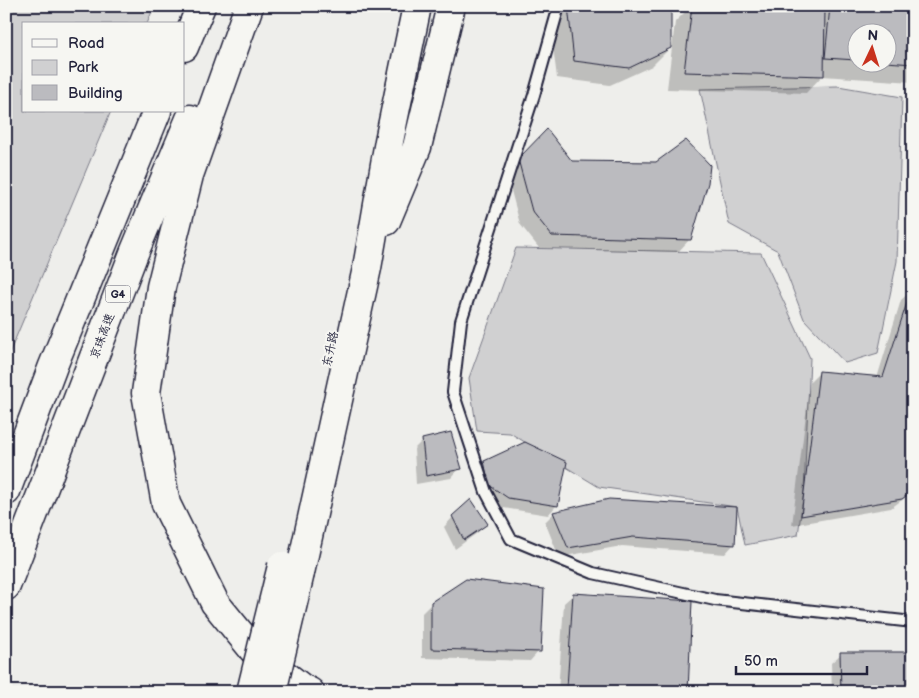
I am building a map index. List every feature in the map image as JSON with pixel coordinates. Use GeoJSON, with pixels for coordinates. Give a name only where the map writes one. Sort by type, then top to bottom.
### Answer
{"type":"FeatureCollection","features":[{"type":"Feature","properties":{"kind":"main road"},"geometry":{"type":"LineString","coordinates":[[185,44],[200,6]]}},
{"type":"Feature","properties":{"kind":"main road","name":"京珠高速"},"geometry":{"type":"LineString","coordinates":[[6,586],[134,253],[237,6]]}},
{"type":"Feature","properties":{"kind":"main road"},"geometry":{"type":"LineString","coordinates":[[249,6],[189,175],[161,287],[146,393],[166,504],[215,603],[255,652],[310,692]]}},
{"type":"Feature","properties":{"kind":"main road","name":"东升路"},"geometry":{"type":"LineString","coordinates":[[272,692],[291,569],[406,6]]}},
{"type":"Feature","properties":{"kind":"main road","name":"东升路"},"geometry":{"type":"LineString","coordinates":[[251,692],[291,569],[367,268],[389,141],[417,6]]}},
{"type":"Feature","properties":{"kind":"main road"},"geometry":{"type":"LineString","coordinates":[[367,268],[417,147],[451,6]]}},
{"type":"Feature","properties":{"kind":"main road","name":"G4"},"geometry":{"type":"LineString","coordinates":[[6,491],[53,366],[158,112]]}},
{"type":"Feature","properties":{"kind":"main road"},"geometry":{"type":"LineString","coordinates":[[6,472],[53,366]]}},
{"type":"Feature","properties":{"kind":"lane"},"geometry":{"type":"LineString","coordinates":[[559,6],[534,95],[460,321],[453,392],[486,492],[511,539],[593,573],[716,600],[913,622]]}},
{"type":"Feature","properties":{"kind":"green space"},"geometry":{"type":"Polygon","coordinates":[[[6,6],[154,6],[148,22],[22,22],[22,112],[111,112],[6,361],[6,6]]]}},
{"type":"Feature","properties":{"kind":"green space"},"geometry":{"type":"Polygon","coordinates":[[[838,86],[902,97],[897,261],[878,353],[845,363],[804,319],[778,251],[729,224],[700,89],[838,86]]]}},
{"type":"Feature","properties":{"kind":"green space"},"geometry":{"type":"Polygon","coordinates":[[[516,248],[761,253],[810,358],[804,491],[798,535],[745,545],[737,507],[599,487],[510,433],[477,431],[469,378],[516,248]]]}},
{"type":"Feature","properties":{"kind":"building"},"geometry":{"type":"Polygon","coordinates":[[[568,6],[671,6],[671,48],[629,68],[574,61],[568,6]]]}},
{"type":"Feature","properties":{"kind":"building"},"geometry":{"type":"Polygon","coordinates":[[[692,6],[825,8],[824,76],[684,72],[692,6]]]}},
{"type":"Feature","properties":{"kind":"building"},"geometry":{"type":"Polygon","coordinates":[[[830,6],[913,6],[913,64],[896,63],[896,22],[846,22],[846,59],[825,58],[830,6]]]}},
{"type":"Feature","properties":{"kind":"building"},"geometry":{"type":"Polygon","coordinates":[[[547,129],[572,161],[656,162],[686,140],[710,165],[708,183],[691,240],[552,236],[532,211],[518,159],[547,129]]]}},
{"type":"Feature","properties":{"kind":"building"},"geometry":{"type":"Polygon","coordinates":[[[911,290],[913,290],[913,491],[902,499],[801,516],[819,371],[883,377],[911,290]]]}},
{"type":"Feature","properties":{"kind":"building"},"geometry":{"type":"Polygon","coordinates":[[[451,432],[462,469],[426,476],[422,439],[451,432]]]}},
{"type":"Feature","properties":{"kind":"building"},"geometry":{"type":"Polygon","coordinates":[[[525,442],[567,462],[558,506],[508,498],[489,485],[484,461],[525,442]]]}},
{"type":"Feature","properties":{"kind":"building"},"geometry":{"type":"Polygon","coordinates":[[[471,499],[488,524],[464,540],[452,516],[471,499]]]}},
{"type":"Feature","properties":{"kind":"building"},"geometry":{"type":"Polygon","coordinates":[[[609,499],[737,507],[735,545],[633,537],[568,548],[553,512],[609,499]]]}},
{"type":"Feature","properties":{"kind":"building"},"geometry":{"type":"Polygon","coordinates":[[[466,579],[544,589],[541,652],[431,649],[431,602],[466,579]]]}},
{"type":"Feature","properties":{"kind":"building"},"geometry":{"type":"Polygon","coordinates":[[[573,593],[692,601],[688,692],[624,692],[567,688],[573,593]]]}},
{"type":"Feature","properties":{"kind":"building"},"geometry":{"type":"Polygon","coordinates":[[[840,652],[913,652],[913,692],[841,692],[840,652]]]}}]}
